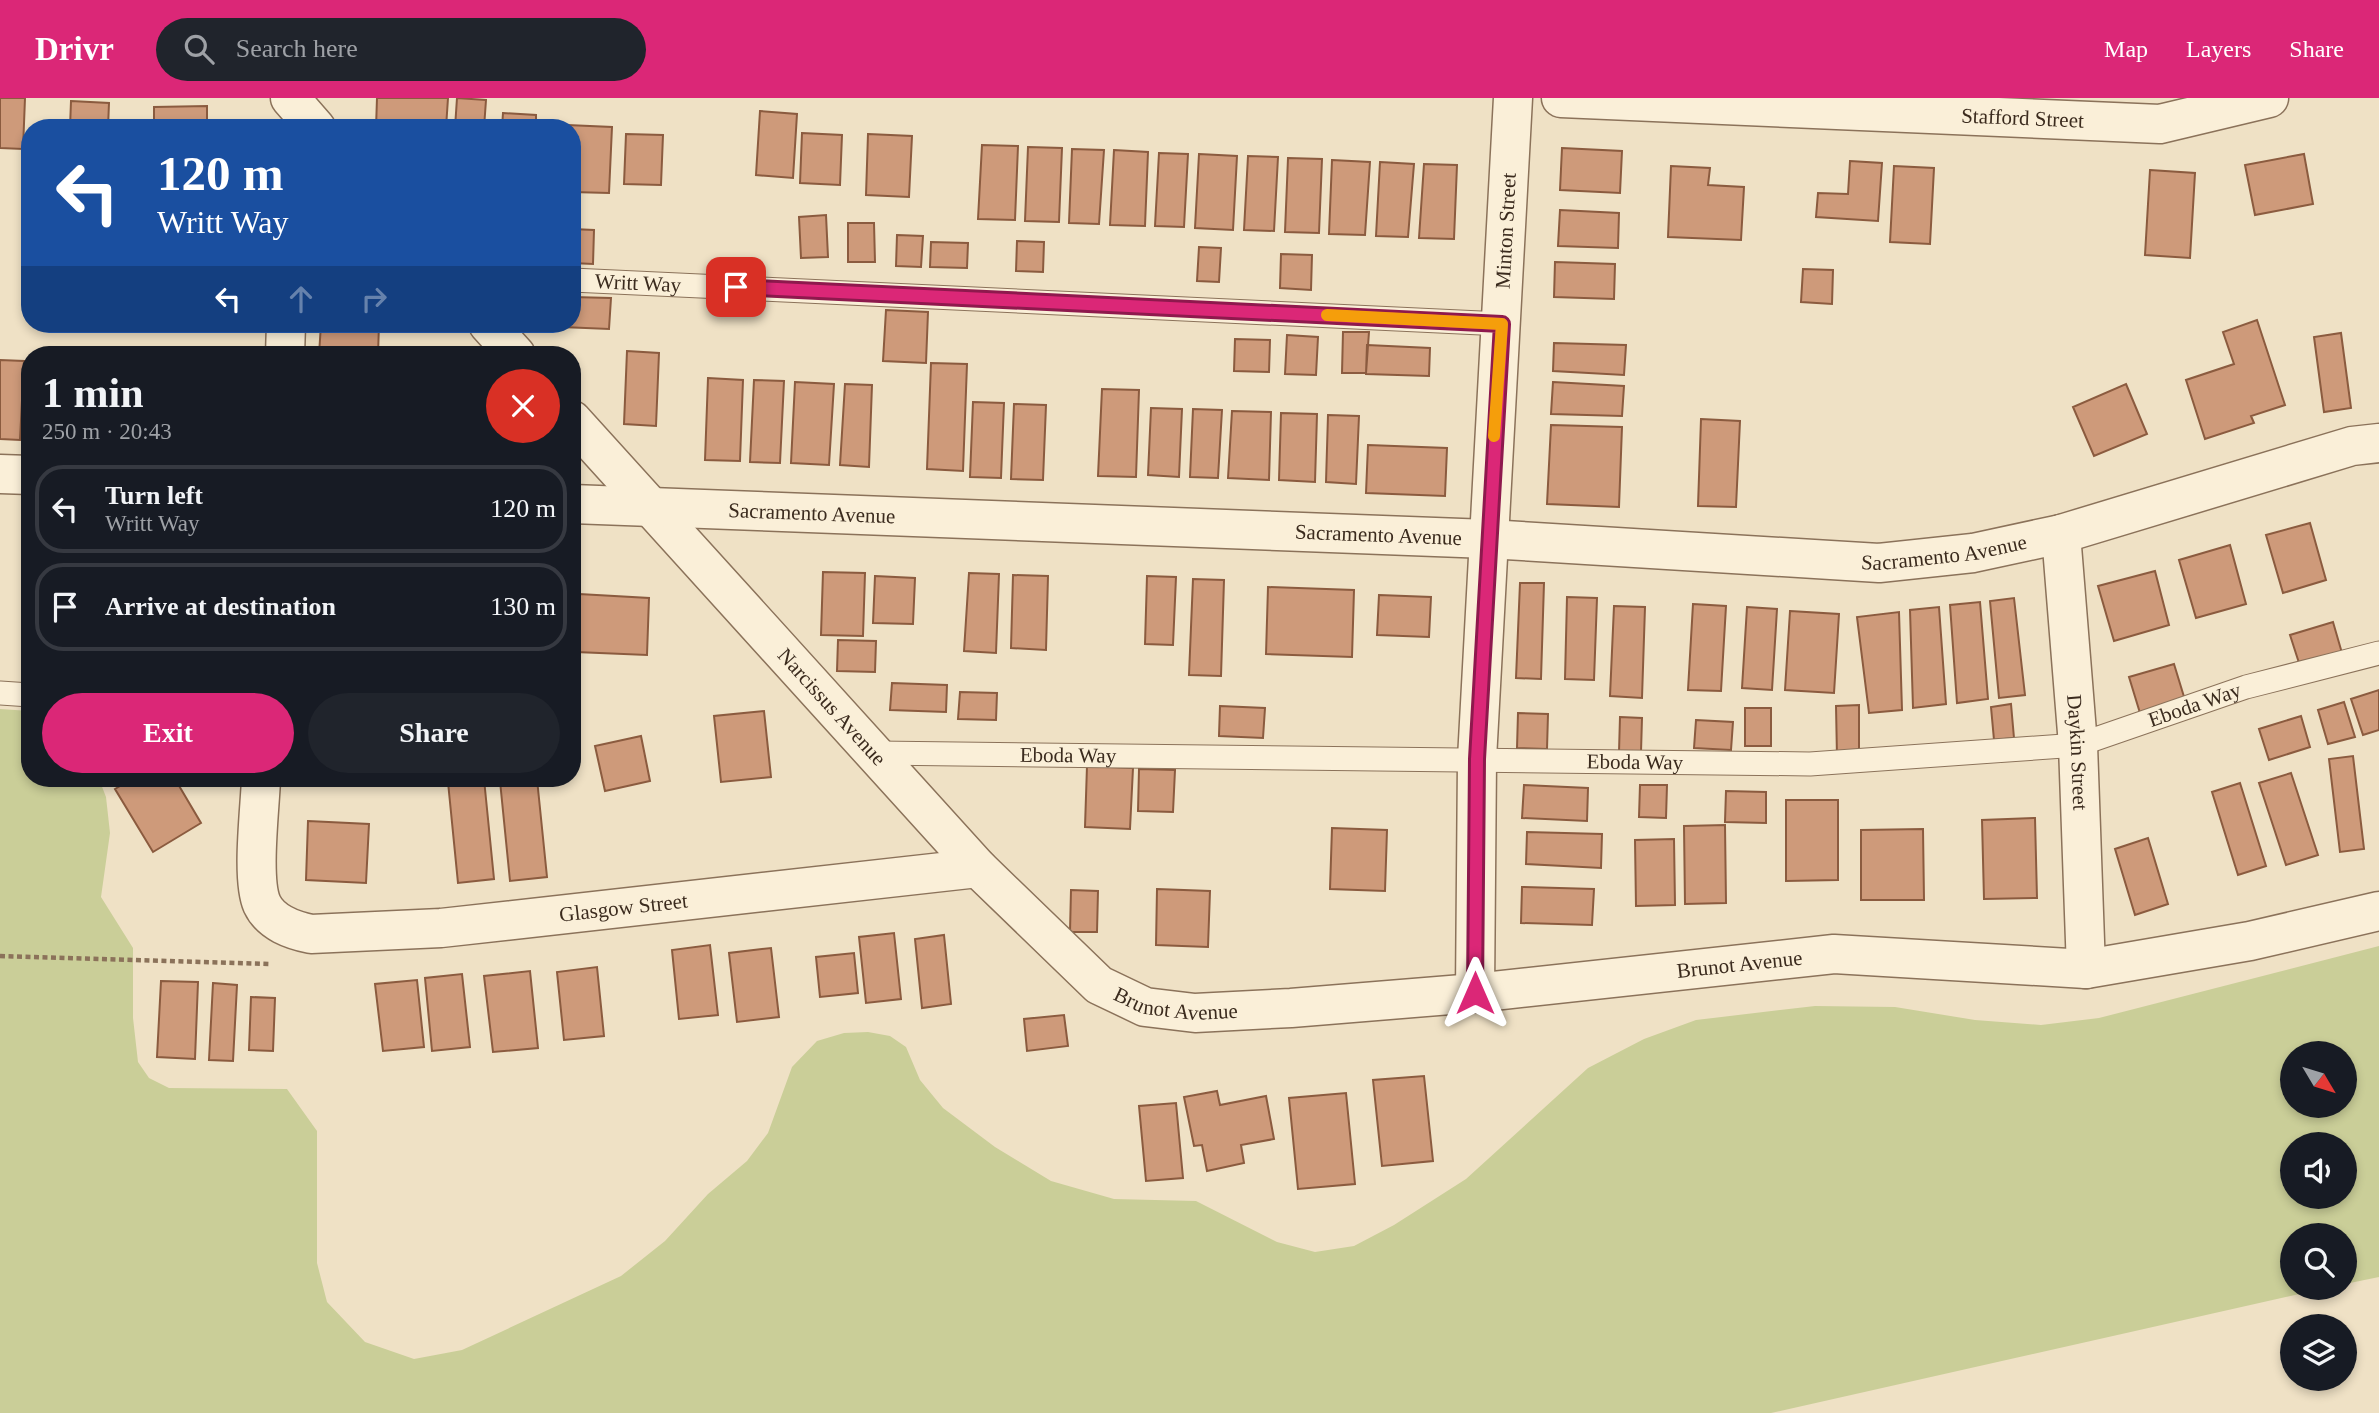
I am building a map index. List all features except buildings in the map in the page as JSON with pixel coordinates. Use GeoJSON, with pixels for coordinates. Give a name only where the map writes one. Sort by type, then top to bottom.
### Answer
{"type":"FeatureCollection","features":[{"type":"Feature","properties":{"kind":"street","name":"Minton Street"},"geometry":{"type":"LineString","coordinates":[[1475,993],[1477,759],[1513,98]]}},
{"type":"Feature","properties":{"kind":"street","name":"Stafford Street"},"geometry":{"type":"LineString","coordinates":[[1561,98],[2160,124],[2269,98]]}},
{"type":"Feature","properties":{"kind":"street"},"geometry":{"type":"LineString","coordinates":[[496,333],[508,346]]}},
{"type":"Feature","properties":{"kind":"street","name":"Narcissus Avenue"},"geometry":{"type":"LineString","coordinates":[[581,430],[877,753],[978,868],[1099,985]]}},
{"type":"Feature","properties":{"kind":"street","name":"Sacramento Avenue"},"geometry":{"type":"LineString","coordinates":[[581,504],[1488,539],[1879,563],[1973,553],[2061,534],[2353,446],[2379,443]]}},
{"type":"Feature","properties":{"kind":"street"},"geometry":{"type":"LineString","coordinates":[[0,474],[21,475]]}},
{"type":"Feature","properties":{"kind":"street","name":"Daykin Street"},"geometry":{"type":"LineString","coordinates":[[2061,534],[2078,744],[2086,969]]}},
{"type":"Feature","properties":{"kind":"street","name":"Glasgow Street"},"geometry":{"type":"LineString","coordinates":[[261,787],[258,881],[262,904],[273,918],[291,930],[311,934],[441,928],[978,868]]}},
{"type":"Feature","properties":{"kind":"street","name":"Brunot Avenue"},"geometry":{"type":"LineString","coordinates":[[1099,985],[1145,1007],[1195,1013],[1475,993],[1834,954],[2086,969],[2250,941],[2379,911]]}},
{"type":"Feature","properties":{"kind":"lane","name":"Writt Way"},"geometry":{"type":"LineString","coordinates":[[581,280],[1502,324]]}},
{"type":"Feature","properties":{"kind":"lane","name":"Eboda Way"},"geometry":{"type":"LineString","coordinates":[[877,753],[1810,764],[2078,744],[2246,687],[2379,653]]}},
{"type":"Feature","properties":{"kind":"lane"},"geometry":{"type":"LineString","coordinates":[[0,693],[21,694]]}},
{"type":"Feature","properties":{"kind":"green space"},"geometry":{"type":"Polygon","coordinates":[[[0,709],[21,710],[21,787],[102,787],[106,797],[110,833],[101,897],[133,948],[133,1018],[138,1062],[149,1078],[169,1088],[287,1089],[317,1131],[317,1263],[327,1302],[365,1342],[414,1359],[462,1350],[621,1276],[665,1241],[708,1194],[747,1161],[768,1133],[792,1067],[817,1041],[844,1033],[868,1032],[890,1036],[906,1047],[920,1080],[943,1108],[995,1147],[1051,1181],[1114,1199],[1196,1201],[1277,1242],[1315,1252],[1354,1246],[1394,1225],[1466,1179],[1588,1068],[1644,1039],[1696,1020],[1815,1006],[1895,1007],[1975,1020],[2041,1025],[2099,1018],[2379,946],[2379,1277],[2357,1282],[2357,1223],[2280,1223],[2280,1298],[1771,1413],[0,1413],[0,709]]]}},
{"type":"Feature","properties":{"kind":"slow traffic"},"geometry":{"type":"LineString","coordinates":[[1327,315],[1502,324],[1494,436]]}},
{"type":"Feature","properties":{"kind":"route"},"geometry":{"type":"LineString","coordinates":[[736,287],[1502,324],[1477,759],[1475,993]]}}]}
